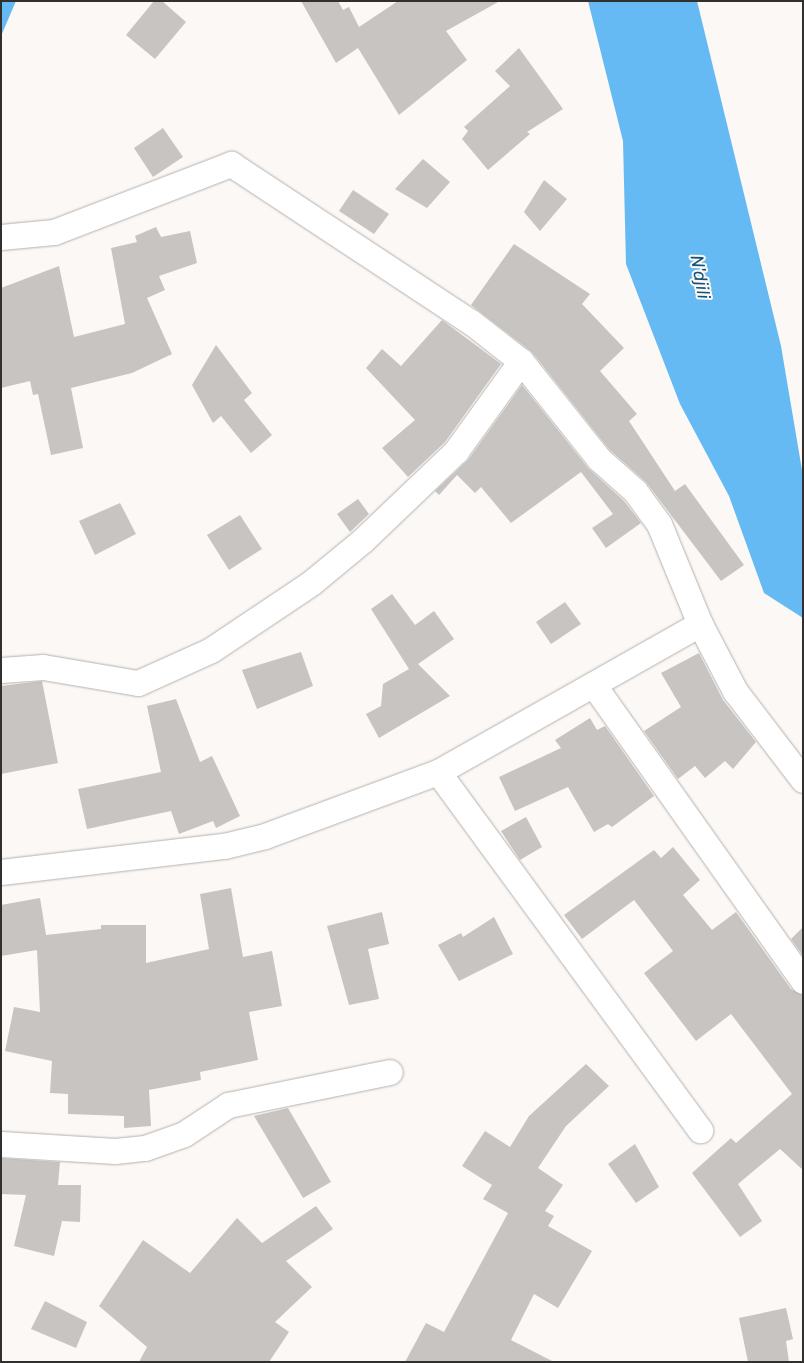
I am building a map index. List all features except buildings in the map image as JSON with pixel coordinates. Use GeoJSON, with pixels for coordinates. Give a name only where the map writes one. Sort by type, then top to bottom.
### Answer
{"type":"FeatureCollection","features":[{"type":"Feature","properties":{"kind":"street"},"geometry":{"type":"LineString","coordinates":[[1,237],[54,232],[231,164],[471,322],[521,361],[599,459],[635,491],[659,524],[700,624],[736,691],[803,780]]}},
{"type":"Feature","properties":{"kind":"street"},"geometry":{"type":"LineString","coordinates":[[1,670],[43,667],[138,683],[211,650],[311,583],[363,540],[456,451],[521,361]]}},
{"type":"Feature","properties":{"kind":"street"},"geometry":{"type":"LineString","coordinates":[[1,872],[224,846],[265,836],[438,772],[595,687],[700,624]]}},
{"type":"Feature","properties":{"kind":"street"},"geometry":{"type":"LineString","coordinates":[[595,687],[803,981]]}},
{"type":"Feature","properties":{"kind":"street"},"geometry":{"type":"LineString","coordinates":[[438,772],[700,1130]]}},
{"type":"Feature","properties":{"kind":"street"},"geometry":{"type":"LineString","coordinates":[[1,1144],[115,1151],[145,1148],[184,1134],[228,1105],[390,1072]]}},
{"type":"Feature","properties":{"kind":"water"},"geometry":{"type":"Polygon","coordinates":[[[1,1],[16,1],[1,36],[1,1]]]}},
{"type":"Feature","properties":{"kind":"water","name":"N'djili"},"geometry":{"type":"Polygon","coordinates":[[[588,1],[697,1],[781,346],[803,476],[803,618],[764,593],[729,496],[680,404],[626,264],[623,141],[588,1]]]}}]}
